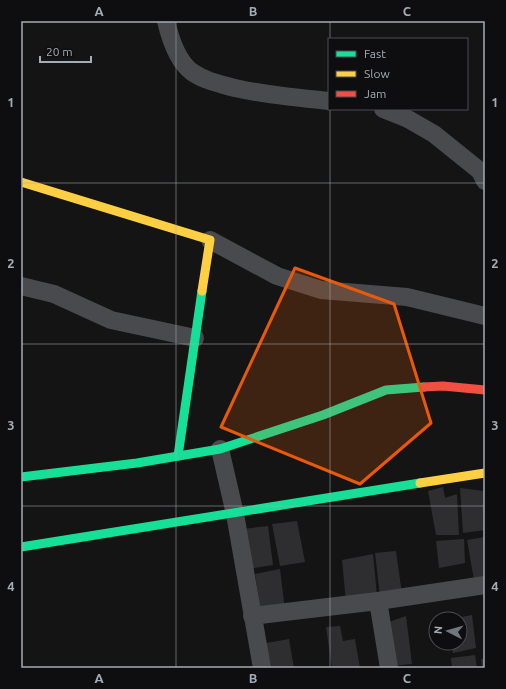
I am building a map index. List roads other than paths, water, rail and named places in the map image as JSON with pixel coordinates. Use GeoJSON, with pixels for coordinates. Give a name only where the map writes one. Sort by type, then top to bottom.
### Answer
{"type":"FeatureCollection","features":[{"type":"Feature","properties":{"kind":"street"},"geometry":{"type":"LineString","coordinates":[[166,21],[169,34],[181,60],[192,72],[210,82],[263,94],[328,101]]}},
{"type":"Feature","properties":{"kind":"street"},"geometry":{"type":"LineString","coordinates":[[386,110],[408,119],[434,134],[480,171],[485,181]]}},
{"type":"Feature","properties":{"kind":"street"},"geometry":{"type":"LineString","coordinates":[[21,182],[210,240],[277,276],[321,290],[407,297],[485,316]]}},
{"type":"Feature","properties":{"kind":"street"},"geometry":{"type":"LineString","coordinates":[[178,456],[194,338],[210,240]]}},
{"type":"Feature","properties":{"kind":"street"},"geometry":{"type":"LineString","coordinates":[[21,286],[54,294],[111,320],[194,338]]}},
{"type":"Feature","properties":{"kind":"street"},"geometry":{"type":"LineString","coordinates":[[21,477],[137,463],[220,449],[323,415],[386,390],[443,386],[485,390]]}},
{"type":"Feature","properties":{"kind":"street"},"geometry":{"type":"LineString","coordinates":[[220,449],[235,514],[262,668]]}},
{"type":"Feature","properties":{"kind":"street"},"geometry":{"type":"LineString","coordinates":[[21,546],[235,514],[485,473]]}},
{"type":"Feature","properties":{"kind":"street"},"geometry":{"type":"LineString","coordinates":[[252,616],[378,601],[485,585]]}},
{"type":"Feature","properties":{"kind":"street"},"geometry":{"type":"LineString","coordinates":[[378,601],[389,668]]}}]}
